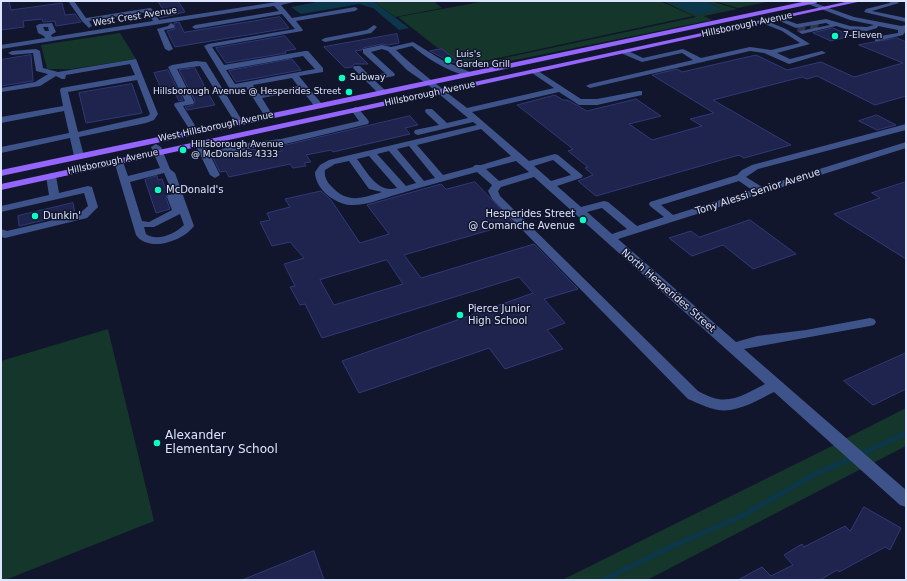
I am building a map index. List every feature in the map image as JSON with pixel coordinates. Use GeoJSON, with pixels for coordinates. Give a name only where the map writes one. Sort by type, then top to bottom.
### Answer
{"type":"FeatureCollection","features":[{"type":"Feature","properties":{"kind":"main road","name":"Hillsborough Avenue"},"geometry":{"type":"LineString","coordinates":[[430,82],[721,21],[808,1]]}},
{"type":"Feature","properties":{"kind":"main road","name":"Hillsborough Avenue"},"geometry":{"type":"LineString","coordinates":[[1,187],[119,161],[158,150],[200,144],[859,1]]}},
{"type":"Feature","properties":{"kind":"main road"},"geometry":{"type":"LineString","coordinates":[[667,43],[665,40],[670,37],[716,26],[721,24],[721,21]]}},
{"type":"Feature","properties":{"kind":"main road","name":"West Hillsborough Avenue"},"geometry":{"type":"LineString","coordinates":[[1,173],[430,82]]}},
{"type":"Feature","properties":{"kind":"main road"},"geometry":{"type":"LineString","coordinates":[[216,140],[217,135],[221,132],[292,116],[318,105]]}},
{"type":"Feature","properties":{"kind":"main road"},"geometry":{"type":"LineString","coordinates":[[51,176],[80,164],[158,150],[183,140],[188,133]]}},
{"type":"Feature","properties":{"kind":"main road"},"geometry":{"type":"LineString","coordinates":[[1,178],[22,173],[37,165]]}},
{"type":"Feature","properties":{"kind":"street"},"geometry":{"type":"LineString","coordinates":[[70,1],[94,32]]}},
{"type":"Feature","properties":{"kind":"street","name":"West Crest Avenue"},"geometry":{"type":"LineString","coordinates":[[1,47],[48,37],[157,23],[295,1]]}},
{"type":"Feature","properties":{"kind":"street"},"geometry":{"type":"LineString","coordinates":[[808,1],[824,9],[844,16],[905,28],[901,34],[878,39]]}},
{"type":"Feature","properties":{"kind":"street"},"geometry":{"type":"LineString","coordinates":[[892,1],[896,2],[868,10],[867,12],[870,14],[906,20]]}},
{"type":"Feature","properties":{"kind":"street"},"geometry":{"type":"LineString","coordinates":[[239,2],[244,9]]}},
{"type":"Feature","properties":{"kind":"street"},"geometry":{"type":"LineString","coordinates":[[222,68],[305,53],[320,70],[233,87],[208,46],[300,30],[276,4]]}},
{"type":"Feature","properties":{"kind":"street"},"geometry":{"type":"LineString","coordinates":[[84,20],[148,8],[157,23]]}},
{"type":"Feature","properties":{"kind":"street"},"geometry":{"type":"LineString","coordinates":[[290,20],[355,9]]}},
{"type":"Feature","properties":{"kind":"street"},"geometry":{"type":"LineString","coordinates":[[195,27],[284,12]]}},
{"type":"Feature","properties":{"kind":"street"},"geometry":{"type":"LineString","coordinates":[[778,18],[809,27],[838,25]]}},
{"type":"Feature","properties":{"kind":"street"},"geometry":{"type":"LineString","coordinates":[[168,21],[172,27],[160,29],[170,49]]}},
{"type":"Feature","properties":{"kind":"street"},"geometry":{"type":"LineString","coordinates":[[809,27],[826,21],[850,28],[867,29],[874,29],[879,24]]}},
{"type":"Feature","properties":{"kind":"street"},"geometry":{"type":"LineString","coordinates":[[764,22],[784,30],[806,44],[769,52]]}},
{"type":"Feature","properties":{"kind":"street"},"geometry":{"type":"LineString","coordinates":[[325,40],[369,32],[374,27]]}},
{"type":"Feature","properties":{"kind":"street"},"geometry":{"type":"LineString","coordinates":[[667,43],[700,61]]}},
{"type":"Feature","properties":{"kind":"street"},"geometry":{"type":"LineString","coordinates":[[402,72],[366,51],[382,47],[391,49],[414,44],[425,54],[440,64],[466,74]]}},
{"type":"Feature","properties":{"kind":"street"},"geometry":{"type":"LineString","coordinates":[[391,49],[402,72]]}},
{"type":"Feature","properties":{"kind":"street"},"geometry":{"type":"LineString","coordinates":[[590,86],[750,49],[758,49],[769,52],[788,62],[822,53]]}},
{"type":"Feature","properties":{"kind":"street"},"geometry":{"type":"LineString","coordinates":[[1,55],[36,51],[39,69],[62,75],[79,156]]}},
{"type":"Feature","properties":{"kind":"street"},"geometry":{"type":"LineString","coordinates":[[626,52],[642,60],[683,51]]}},
{"type":"Feature","properties":{"kind":"street"},"geometry":{"type":"LineString","coordinates":[[1,90],[37,84],[56,74],[134,61],[154,114],[151,118],[142,122],[1,150]]}},
{"type":"Feature","properties":{"kind":"street"},"geometry":{"type":"LineString","coordinates":[[188,133],[192,127],[178,105],[190,102],[172,67],[196,63],[203,64],[239,122]]}},
{"type":"Feature","properties":{"kind":"street"},"geometry":{"type":"LineString","coordinates":[[357,68],[382,92]]}},
{"type":"Feature","properties":{"kind":"street"},"geometry":{"type":"LineString","coordinates":[[535,71],[579,102],[597,102],[639,93]]}},
{"type":"Feature","properties":{"kind":"street"},"geometry":{"type":"LineString","coordinates":[[368,79],[402,72]]}},
{"type":"Feature","properties":{"kind":"street","name":"North Hesperides Street"},"geometry":{"type":"LineString","coordinates":[[402,72],[430,82],[475,118],[578,211],[906,500]]}},
{"type":"Feature","properties":{"kind":"street"},"geometry":{"type":"LineString","coordinates":[[294,75],[318,105]]}},
{"type":"Feature","properties":{"kind":"street"},"geometry":{"type":"LineString","coordinates":[[64,90],[140,77]]}},
{"type":"Feature","properties":{"kind":"street"},"geometry":{"type":"LineString","coordinates":[[248,84],[269,116]]}},
{"type":"Feature","properties":{"kind":"street"},"geometry":{"type":"LineString","coordinates":[[257,97],[303,88]]}},
{"type":"Feature","properties":{"kind":"street"},"geometry":{"type":"LineString","coordinates":[[466,111],[561,89]]}},
{"type":"Feature","properties":{"kind":"street"},"geometry":{"type":"LineString","coordinates":[[1,120],[68,108]]}},
{"type":"Feature","properties":{"kind":"street"},"geometry":{"type":"LineString","coordinates":[[206,155],[253,145],[281,142],[365,122],[355,110]]}},
{"type":"Feature","properties":{"kind":"street"},"geometry":{"type":"LineString","coordinates":[[429,111],[446,126]]}},
{"type":"Feature","properties":{"kind":"street"},"geometry":{"type":"LineString","coordinates":[[418,132],[475,118]]}},
{"type":"Feature","properties":{"kind":"street"},"geometry":{"type":"LineString","coordinates":[[296,123],[306,135]]}},
{"type":"Feature","properties":{"kind":"street"},"geometry":{"type":"LineString","coordinates":[[484,126],[371,152],[326,165],[320,173],[321,177],[330,193],[335,197],[345,201],[354,202],[478,167],[555,157],[578,176],[549,184]]}},
{"type":"Feature","properties":{"kind":"street"},"geometry":{"type":"LineString","coordinates":[[672,219],[654,204],[740,177],[745,172],[755,167],[906,127]]}},
{"type":"Feature","properties":{"kind":"street"},"geometry":{"type":"LineString","coordinates":[[248,133],[253,145]]}},
{"type":"Feature","properties":{"kind":"street"},"geometry":{"type":"LineString","coordinates":[[411,143],[440,178]]}},
{"type":"Feature","properties":{"kind":"street"},"geometry":{"type":"LineString","coordinates":[[200,144],[215,175]]}},
{"type":"Feature","properties":{"kind":"street","name":"Tony Alessi Senior Avenue"},"geometry":{"type":"LineString","coordinates":[[609,238],[906,145]]}},
{"type":"Feature","properties":{"kind":"street"},"geometry":{"type":"LineString","coordinates":[[391,148],[422,184]]}},
{"type":"Feature","properties":{"kind":"street"},"geometry":{"type":"LineString","coordinates":[[119,161],[137,224],[144,238],[152,240],[173,237],[183,233],[189,226],[170,173],[166,170],[158,150]]}},
{"type":"Feature","properties":{"kind":"street"},"geometry":{"type":"LineString","coordinates":[[371,152],[403,189]]}},
{"type":"Feature","properties":{"kind":"street"},"geometry":{"type":"LineString","coordinates":[[351,158],[373,187],[392,192]]}},
{"type":"Feature","properties":{"kind":"street"},"geometry":{"type":"LineString","coordinates":[[478,167],[497,185]]}},
{"type":"Feature","properties":{"kind":"street"},"geometry":{"type":"LineString","coordinates":[[124,180],[166,170]]}},
{"type":"Feature","properties":{"kind":"street"},"geometry":{"type":"LineString","coordinates":[[137,224],[166,226],[175,222],[180,216],[163,175],[166,170]]}},
{"type":"Feature","properties":{"kind":"street"},"geometry":{"type":"LineString","coordinates":[[537,173],[497,185],[493,191],[496,197],[693,395],[719,405],[730,404],[745,400],[775,385]]}},
{"type":"Feature","properties":{"kind":"street"},"geometry":{"type":"LineString","coordinates":[[51,176],[54,196]]}},
{"type":"Feature","properties":{"kind":"street"},"geometry":{"type":"LineString","coordinates":[[740,177],[761,191]]}},
{"type":"Feature","properties":{"kind":"street"},"geometry":{"type":"LineString","coordinates":[[1,209],[88,189],[93,207],[83,216],[5,235],[1,232]]}},
{"type":"Feature","properties":{"kind":"street"},"geometry":{"type":"LineString","coordinates":[[578,211],[604,204],[635,230]]}},
{"type":"Feature","properties":{"kind":"street"},"geometry":{"type":"LineString","coordinates":[[732,347],[757,341],[806,334],[870,322]]}},
{"type":"Feature","properties":{"kind":"green space"},"geometry":{"type":"Polygon","coordinates":[[[373,1],[433,1],[442,8],[395,17],[373,1]]]}},
{"type":"Feature","properties":{"kind":"green space"},"geometry":{"type":"Polygon","coordinates":[[[486,1],[660,1],[693,16],[461,66],[398,17],[486,1]]]}},
{"type":"Feature","properties":{"kind":"green space"},"geometry":{"type":"Polygon","coordinates":[[[663,1],[720,8],[705,1],[711,1],[737,9],[704,16],[712,20],[471,69],[467,66],[696,17],[663,1]]]}},
{"type":"Feature","properties":{"kind":"green space"},"geometry":{"type":"Polygon","coordinates":[[[714,1],[771,1],[738,8],[714,1]]]}},
{"type":"Feature","properties":{"kind":"green space"},"geometry":{"type":"Polygon","coordinates":[[[120,33],[136,59],[72,69],[47,69],[41,45],[120,33]]]}},
{"type":"Feature","properties":{"kind":"green space"},"geometry":{"type":"Polygon","coordinates":[[[108,329],[154,521],[5,580],[1,580],[1,361],[108,329]]]}},
{"type":"Feature","properties":{"kind":"green space"},"geometry":{"type":"Polygon","coordinates":[[[906,408],[906,446],[873,463],[845,439],[906,408]]]}},
{"type":"Feature","properties":{"kind":"green space"},"geometry":{"type":"Polygon","coordinates":[[[834,445],[861,469],[647,580],[562,580],[834,445]]]}},
{"type":"Feature","properties":{"kind":"water"},"geometry":{"type":"Polygon","coordinates":[[[322,1],[373,1],[409,28],[399,30],[373,8],[359,4],[301,14],[291,7],[322,1]]]}},
{"type":"Feature","properties":{"kind":"water"},"geometry":{"type":"Polygon","coordinates":[[[667,1],[705,1],[720,8],[716,11],[696,15],[667,1]]]}},
{"type":"Feature","properties":{"kind":"building"},"geometry":{"type":"Polygon","coordinates":[[[1,1],[9,1],[11,10],[62,3],[65,15],[75,14],[81,22],[56,26],[55,21],[43,22],[42,19],[23,21],[24,27],[1,30],[1,1]]]}},
{"type":"Feature","properties":{"kind":"building"},"geometry":{"type":"Polygon","coordinates":[[[158,1],[178,1],[185,12],[160,18],[157,11],[163,10],[158,1]]]}},
{"type":"Feature","properties":{"kind":"building"},"geometry":{"type":"Polygon","coordinates":[[[280,17],[289,28],[175,47],[167,31],[175,29],[174,23],[179,22],[184,32],[280,17]]]}},
{"type":"Feature","properties":{"kind":"building","name":"7-Eleven"},"geometry":{"type":"Polygon","coordinates":[[[833,28],[851,36],[831,41],[813,33],[833,28]]]}},
{"type":"Feature","properties":{"kind":"building"},"geometry":{"type":"Polygon","coordinates":[[[397,34],[399,43],[388,45],[382,44],[355,51],[368,64],[354,64],[352,67],[345,68],[324,47],[397,34]]]}},
{"type":"Feature","properties":{"kind":"building"},"geometry":{"type":"Polygon","coordinates":[[[285,36],[296,49],[285,51],[286,53],[226,63],[216,48],[285,36]]]}},
{"type":"Feature","properties":{"kind":"building"},"geometry":{"type":"Polygon","coordinates":[[[897,38],[906,42],[906,96],[875,105],[817,76],[807,79],[802,77],[713,100],[791,145],[744,158],[739,155],[596,196],[578,181],[593,175],[585,168],[588,167],[568,151],[573,149],[517,105],[555,95],[587,111],[636,99],[661,116],[629,124],[652,140],[702,126],[690,119],[714,113],[652,75],[677,69],[682,72],[756,55],[787,70],[821,62],[854,77],[903,63],[859,45],[897,38]]]}},
{"type":"Feature","properties":{"kind":"building"},"geometry":{"type":"Polygon","coordinates":[[[442,49],[460,63],[450,62],[430,51],[442,49]]]}},
{"type":"Feature","properties":{"kind":"building"},"geometry":{"type":"Polygon","coordinates":[[[31,55],[33,81],[1,86],[1,60],[31,55]]]}},
{"type":"Feature","properties":{"kind":"building"},"geometry":{"type":"Polygon","coordinates":[[[292,59],[301,70],[236,82],[229,71],[292,59]]]}},
{"type":"Feature","properties":{"kind":"building"},"geometry":{"type":"Polygon","coordinates":[[[195,68],[206,89],[202,90],[207,91],[215,105],[187,110],[185,107],[193,105],[195,101],[179,70],[195,68]]]}},
{"type":"Feature","properties":{"kind":"building"},"geometry":{"type":"Polygon","coordinates":[[[168,70],[183,100],[179,101],[174,91],[163,93],[154,73],[168,70]]]}},
{"type":"Feature","properties":{"kind":"building"},"geometry":{"type":"Polygon","coordinates":[[[132,84],[142,113],[86,123],[79,93],[132,84]]]}},
{"type":"Feature","properties":{"kind":"building"},"geometry":{"type":"Polygon","coordinates":[[[877,115],[896,125],[877,130],[859,121],[877,115]]]}},
{"type":"Feature","properties":{"kind":"building"},"geometry":{"type":"Polygon","coordinates":[[[410,116],[418,125],[405,128],[410,134],[333,152],[331,150],[306,155],[311,162],[304,163],[306,166],[293,168],[290,164],[229,177],[226,171],[220,172],[213,158],[255,149],[259,156],[282,151],[279,147],[410,116]]]}},
{"type":"Feature","properties":{"kind":"building","name":"McDonald's"},"geometry":{"type":"Polygon","coordinates":[[[157,176],[158,180],[162,179],[168,194],[166,198],[170,209],[156,213],[145,180],[157,176]]]}},
{"type":"Feature","properties":{"kind":"building"},"geometry":{"type":"Polygon","coordinates":[[[475,182],[514,223],[404,255],[421,278],[534,244],[578,289],[544,299],[565,323],[547,330],[563,349],[505,369],[489,348],[359,393],[342,361],[533,293],[519,277],[322,338],[305,304],[300,305],[290,287],[295,286],[284,264],[304,258],[290,242],[272,246],[260,222],[270,220],[267,213],[290,207],[285,199],[321,191],[331,200],[360,243],[389,234],[367,205],[441,184],[446,189],[475,182]],[[387,260],[320,280],[334,305],[403,284],[387,260]]]}},
{"type":"Feature","properties":{"kind":"building"},"geometry":{"type":"Polygon","coordinates":[[[906,182],[906,259],[834,214],[880,198],[872,193],[906,182]]]}},
{"type":"Feature","properties":{"kind":"building"},"geometry":{"type":"Polygon","coordinates":[[[73,203],[75,213],[19,226],[18,216],[73,203]]]}},
{"type":"Feature","properties":{"kind":"building"},"geometry":{"type":"Polygon","coordinates":[[[750,220],[796,254],[753,269],[723,245],[692,256],[669,238],[691,231],[699,237],[750,220]]]}},
{"type":"Feature","properties":{"kind":"building"},"geometry":{"type":"Polygon","coordinates":[[[906,353],[906,389],[873,405],[844,381],[906,353]]]}},
{"type":"Feature","properties":{"kind":"building"},"geometry":{"type":"Polygon","coordinates":[[[864,507],[901,528],[890,550],[885,547],[839,572],[837,570],[820,580],[738,580],[762,567],[771,576],[793,565],[784,555],[802,544],[804,547],[845,526],[850,531],[864,507]]]}},
{"type":"Feature","properties":{"kind":"building"},"geometry":{"type":"Polygon","coordinates":[[[314,551],[324,580],[242,580],[284,563],[314,551]]]}},
{"type":"Feature","properties":{"kind":"waterway"},"geometry":{"type":"LineString","coordinates":[[859,455],[906,433]]}},
{"type":"Feature","properties":{"kind":"waterway"},"geometry":{"type":"LineString","coordinates":[[603,580],[677,544],[742,516],[813,475],[852,458]]}},
{"type":"Feature","properties":{"kind":"tunnel"},"geometry":{"type":"LineString","coordinates":[[811,25],[819,28]]}},
{"type":"Feature","properties":{"kind":"tunnel"},"geometry":{"type":"LineString","coordinates":[[798,28],[806,31]]}},
{"type":"Feature","properties":{"kind":"place","name":"7-Eleven"},"geometry":{"type":"Point","coordinates":[835,36]}},
{"type":"Feature","properties":{"kind":"place","name":"Luis's Garden Grill"},"geometry":{"type":"Point","coordinates":[448,60]}},
{"type":"Feature","properties":{"kind":"place","name":"Subway"},"geometry":{"type":"Point","coordinates":[342,78]}},
{"type":"Feature","properties":{"kind":"place","name":"Hillsborough Avenue @ Hesperides Street"},"geometry":{"type":"Point","coordinates":[349,92]}},
{"type":"Feature","properties":{"kind":"place","name":"Hillsborough Avenue @ McDonalds 4333"},"geometry":{"type":"Point","coordinates":[183,150]}},
{"type":"Feature","properties":{"kind":"place","name":"McDonald's"},"geometry":{"type":"Point","coordinates":[158,190]}},
{"type":"Feature","properties":{"kind":"place","name":"Dunkin'"},"geometry":{"type":"Point","coordinates":[35,216]}},
{"type":"Feature","properties":{"kind":"place","name":"Hesperides Street @ Comanche Avenue"},"geometry":{"type":"Point","coordinates":[583,220]}},
{"type":"Feature","properties":{"kind":"place","name":"Pierce Junior High School"},"geometry":{"type":"Point","coordinates":[460,315]}},
{"type":"Feature","properties":{"kind":"place","name":"Alexander Elementary School"},"geometry":{"type":"Point","coordinates":[157,443]}}]}
